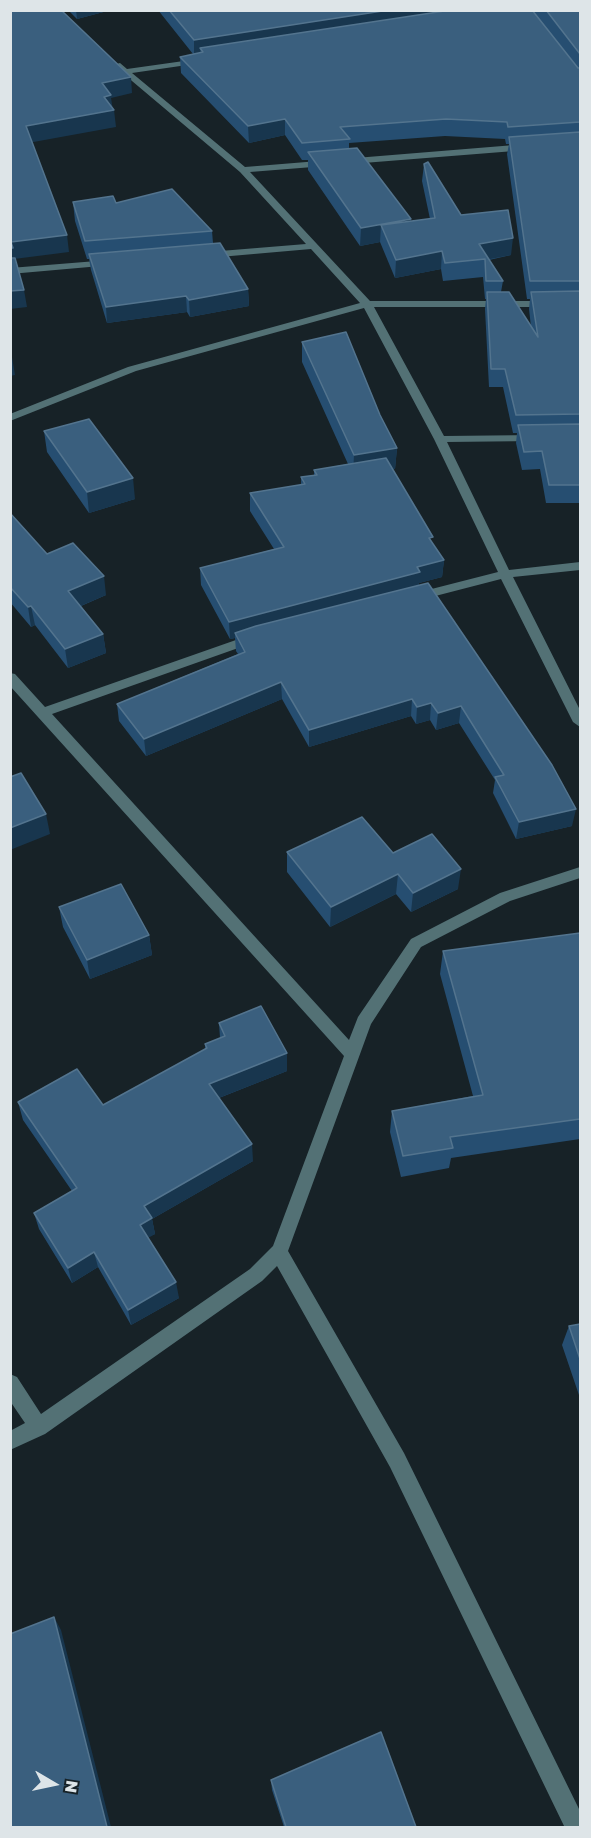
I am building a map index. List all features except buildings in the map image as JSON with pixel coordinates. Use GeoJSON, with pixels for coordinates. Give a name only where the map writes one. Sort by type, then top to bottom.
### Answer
{"type":"FeatureCollection","features":[{"type":"Feature","properties":{"kind":"street"},"geometry":{"type":"LineString","coordinates":[[108,57],[243,170],[367,304],[440,438],[505,574],[580,722]]}},
{"type":"Feature","properties":{"kind":"street"},"geometry":{"type":"LineString","coordinates":[[124,72],[207,60]]}},
{"type":"Feature","properties":{"kind":"street"},"geometry":{"type":"LineString","coordinates":[[243,170],[535,147]]}},
{"type":"Feature","properties":{"kind":"street"},"geometry":{"type":"LineString","coordinates":[[197,256],[313,246]]}},
{"type":"Feature","properties":{"kind":"street"},"geometry":{"type":"LineString","coordinates":[[10,271],[116,262]]}},
{"type":"Feature","properties":{"kind":"street"},"geometry":{"type":"LineString","coordinates":[[10,418],[132,369],[367,304],[580,304]]}},
{"type":"Feature","properties":{"kind":"street"},"geometry":{"type":"LineString","coordinates":[[440,438],[545,438]]}},
{"type":"Feature","properties":{"kind":"street"},"geometry":{"type":"LineString","coordinates":[[402,600],[505,574],[580,566]]}},
{"type":"Feature","properties":{"kind":"street"},"geometry":{"type":"LineString","coordinates":[[44,712],[264,635]]}},
{"type":"Feature","properties":{"kind":"street"},"geometry":{"type":"LineString","coordinates":[[10,677],[352,1054]]}},
{"type":"Feature","properties":{"kind":"street"},"geometry":{"type":"LineString","coordinates":[[10,1441],[39,1427],[256,1275],[279,1252],[364,1022],[416,943],[505,897],[580,872]]}},
{"type":"Feature","properties":{"kind":"street"},"geometry":{"type":"LineString","coordinates":[[279,1252],[397,1460],[577,1827]]}},
{"type":"Feature","properties":{"kind":"street"},"geometry":{"type":"LineString","coordinates":[[10,1383],[39,1427]]}}]}
